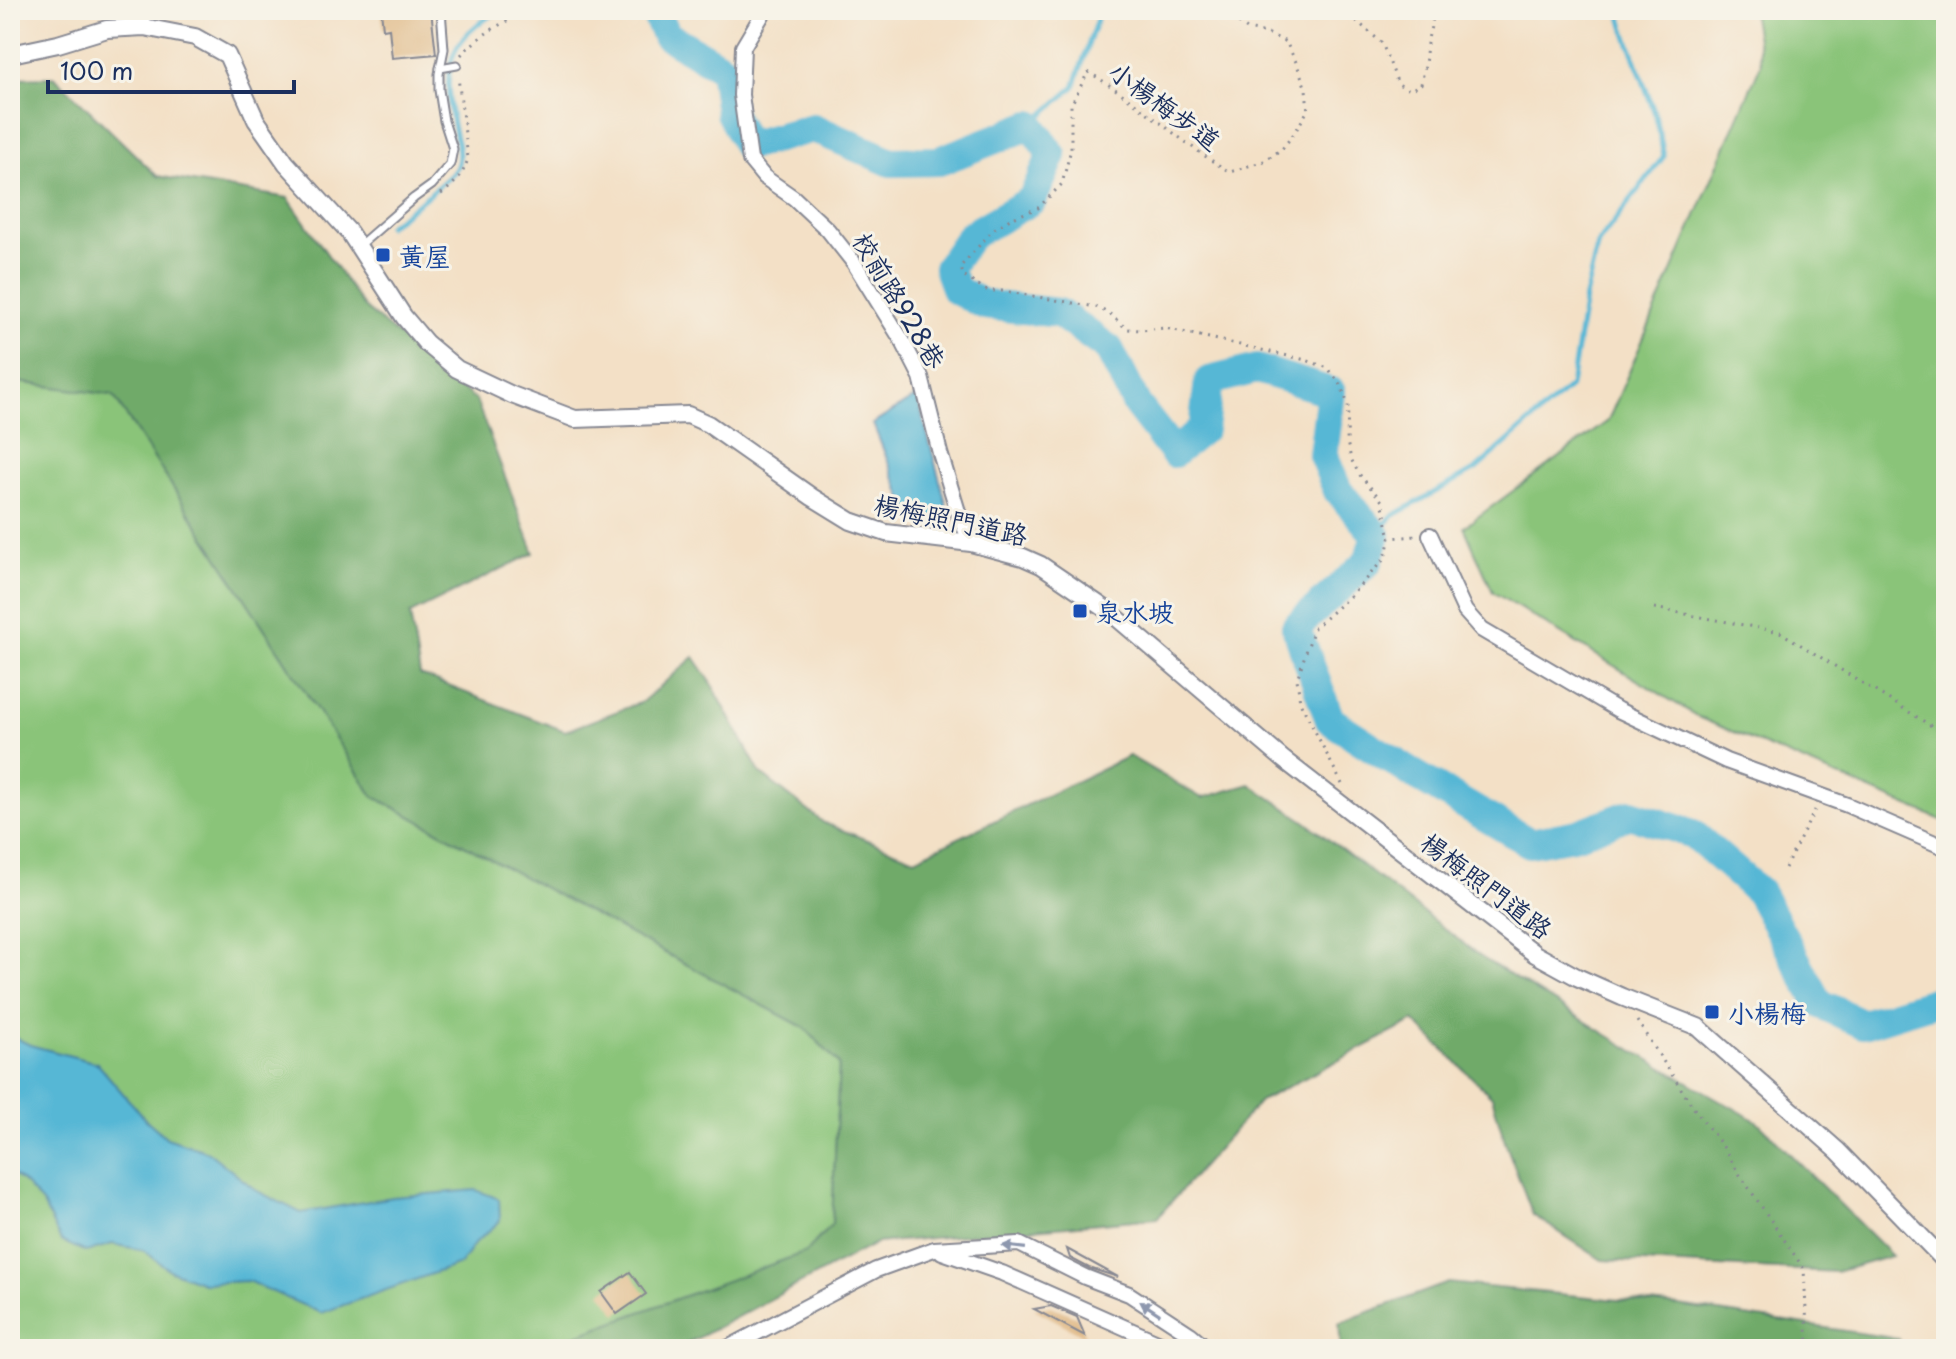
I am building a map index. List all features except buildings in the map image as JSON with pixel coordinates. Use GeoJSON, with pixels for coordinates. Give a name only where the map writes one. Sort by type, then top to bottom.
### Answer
{"type":"FeatureCollection","features":[{"type":"Feature","properties":{"kind":"street","name":"校前路928巷"},"geometry":{"type":"LineString","coordinates":[[765,10],[743,47],[741,95],[750,160],[764,177],[794,198],[828,230],[854,263],[903,342],[921,377],[940,453],[971,543]]}},
{"type":"Feature","properties":{"kind":"street","name":"楊梅照門道路"},"geometry":{"type":"LineString","coordinates":[[10,52],[58,44],[107,29],[144,27],[195,37],[227,55],[256,120],[286,163],[349,232],[404,317],[426,343],[457,369],[512,395],[575,419],[688,415],[708,424],[851,521],[886,533],[971,543],[1041,565],[1110,612],[1284,760],[1535,954],[1588,982],[1698,1027],[1838,1151],[1946,1262]]}},
{"type":"Feature","properties":{"kind":"street"},"geometry":{"type":"LineString","coordinates":[[1430,535],[1465,611],[1482,630],[1618,710],[1726,761],[1822,796],[1946,848]]}},
{"type":"Feature","properties":{"kind":"street"},"geometry":{"type":"LineString","coordinates":[[726,1349],[876,1270],[934,1249],[1019,1244],[1085,1277],[1129,1294],[1208,1349]]}},
{"type":"Feature","properties":{"kind":"street"},"geometry":{"type":"LineString","coordinates":[[934,1249],[1002,1273],[1173,1349]]}},
{"type":"Feature","properties":{"kind":"lane"},"geometry":{"type":"LineString","coordinates":[[358,246],[432,185],[450,164],[453,149],[439,90],[444,49],[441,10]]}},
{"type":"Feature","properties":{"kind":"lane"},"geometry":{"type":"LineString","coordinates":[[441,68],[456,65]]}},
{"type":"Feature","properties":{"kind":"path","name":"小楊梅步道"},"geometry":{"type":"LineString","coordinates":[[1233,10],[1233,19],[1247,29],[1267,33],[1286,42],[1306,89],[1308,110],[1282,149],[1264,161],[1230,172],[1205,158],[1148,112],[1088,72],[1071,105],[1071,149],[1062,184],[1038,208],[994,229],[961,266],[963,276],[988,291],[1096,307],[1127,329],[1165,328],[1306,360],[1328,368],[1341,385],[1348,405],[1347,442],[1351,459],[1359,474],[1382,501],[1390,538]]}},
{"type":"Feature","properties":{"kind":"path"},"geometry":{"type":"LineString","coordinates":[[1344,10],[1382,43],[1398,84],[1410,90],[1421,84],[1435,10]]}},
{"type":"Feature","properties":{"kind":"path"},"geometry":{"type":"LineString","coordinates":[[512,12],[517,16]]}},
{"type":"Feature","properties":{"kind":"path"},"geometry":{"type":"LineString","coordinates":[[1346,791],[1300,702],[1297,679],[1314,628],[1350,596],[1385,558],[1390,538],[1430,535]]}},
{"type":"Feature","properties":{"kind":"path"},"geometry":{"type":"LineString","coordinates":[[1654,608],[1780,632],[1946,735]]}},
{"type":"Feature","properties":{"kind":"path"},"geometry":{"type":"LineString","coordinates":[[1785,868],[1822,796]]}},
{"type":"Feature","properties":{"kind":"path"},"geometry":{"type":"LineString","coordinates":[[1637,1022],[1804,1269],[1808,1349]]}},
{"type":"Feature","properties":{"kind":"green space"},"geometry":{"type":"Polygon","coordinates":[[[1752,10],[1946,10],[1946,822],[1700,718],[1493,592],[1464,527],[1608,421],[1761,64],[1752,10]]]}},
{"type":"Feature","properties":{"kind":"green space"},"geometry":{"type":"Polygon","coordinates":[[[55,77],[157,176],[288,198],[364,307],[476,400],[534,553],[410,614],[420,675],[565,731],[642,702],[694,657],[760,773],[824,823],[915,859],[1129,756],[1202,798],[1250,784],[1306,822],[1481,957],[1622,1044],[1758,1122],[1892,1256],[1836,1272],[1602,1260],[1533,1215],[1505,1142],[1492,1097],[1414,1021],[1260,1101],[1157,1218],[876,1243],[677,1349],[538,1349],[806,1252],[832,1224],[839,1064],[805,1028],[373,796],[113,395],[10,381],[10,78],[55,77]]]}},
{"type":"Feature","properties":{"kind":"green space"},"geometry":{"type":"Polygon","coordinates":[[[10,381],[113,395],[373,796],[805,1028],[839,1064],[832,1224],[806,1253],[538,1349],[10,1349],[10,381]]]}},
{"type":"Feature","properties":{"kind":"green space"},"geometry":{"type":"Polygon","coordinates":[[[1448,1283],[1679,1306],[1899,1339],[1902,1349],[1341,1349],[1339,1323],[1448,1283]]]}},
{"type":"Feature","properties":{"kind":"water"},"geometry":{"type":"Polygon","coordinates":[[[917,396],[950,518],[910,516],[873,424],[917,396]]]}},
{"type":"Feature","properties":{"kind":"water"},"geometry":{"type":"Polygon","coordinates":[[[10,1035],[30,1045],[97,1063],[144,1118],[167,1138],[208,1152],[257,1191],[301,1213],[393,1197],[476,1190],[499,1199],[500,1221],[475,1243],[460,1264],[321,1313],[248,1281],[203,1283],[171,1271],[143,1250],[112,1244],[86,1252],[61,1241],[43,1204],[10,1172],[10,1035]]]}},
{"type":"Feature","properties":{"kind":"waterway"},"geometry":{"type":"LineString","coordinates":[[388,226],[455,170],[459,152],[449,94],[452,60],[468,32],[503,10]]}},
{"type":"Feature","properties":{"kind":"waterway"},"geometry":{"type":"LineString","coordinates":[[654,10],[666,35],[724,69],[730,113],[747,146],[813,128],[891,162],[939,161],[1031,125],[1052,155],[1032,200],[971,235],[948,268],[956,290],[985,305],[1059,313],[1109,349],[1137,405],[1174,453],[1203,429],[1209,381],[1257,369],[1331,392],[1323,455],[1338,491],[1376,535],[1368,562],[1296,627],[1330,720],[1530,843],[1578,834],[1631,814],[1693,834],[1759,892],[1819,1003],[1863,1024],[1946,998]]}},
{"type":"Feature","properties":{"kind":"waterway"},"geometry":{"type":"LineString","coordinates":[[1031,125],[1074,87],[1100,10]]}},
{"type":"Feature","properties":{"kind":"waterway"},"geometry":{"type":"LineString","coordinates":[[1376,535],[1391,517],[1476,469],[1571,386],[1585,297],[1598,243],[1664,156],[1656,117],[1619,10]]}},
{"type":"Feature","properties":{"kind":"place","name":"黃屋"},"geometry":{"type":"Point","coordinates":[383,255]}},
{"type":"Feature","properties":{"kind":"place","name":"泉水坡"},"geometry":{"type":"Point","coordinates":[1080,611]}},
{"type":"Feature","properties":{"kind":"place","name":"小楊梅"},"geometry":{"type":"Point","coordinates":[1712,1012]}}]}
